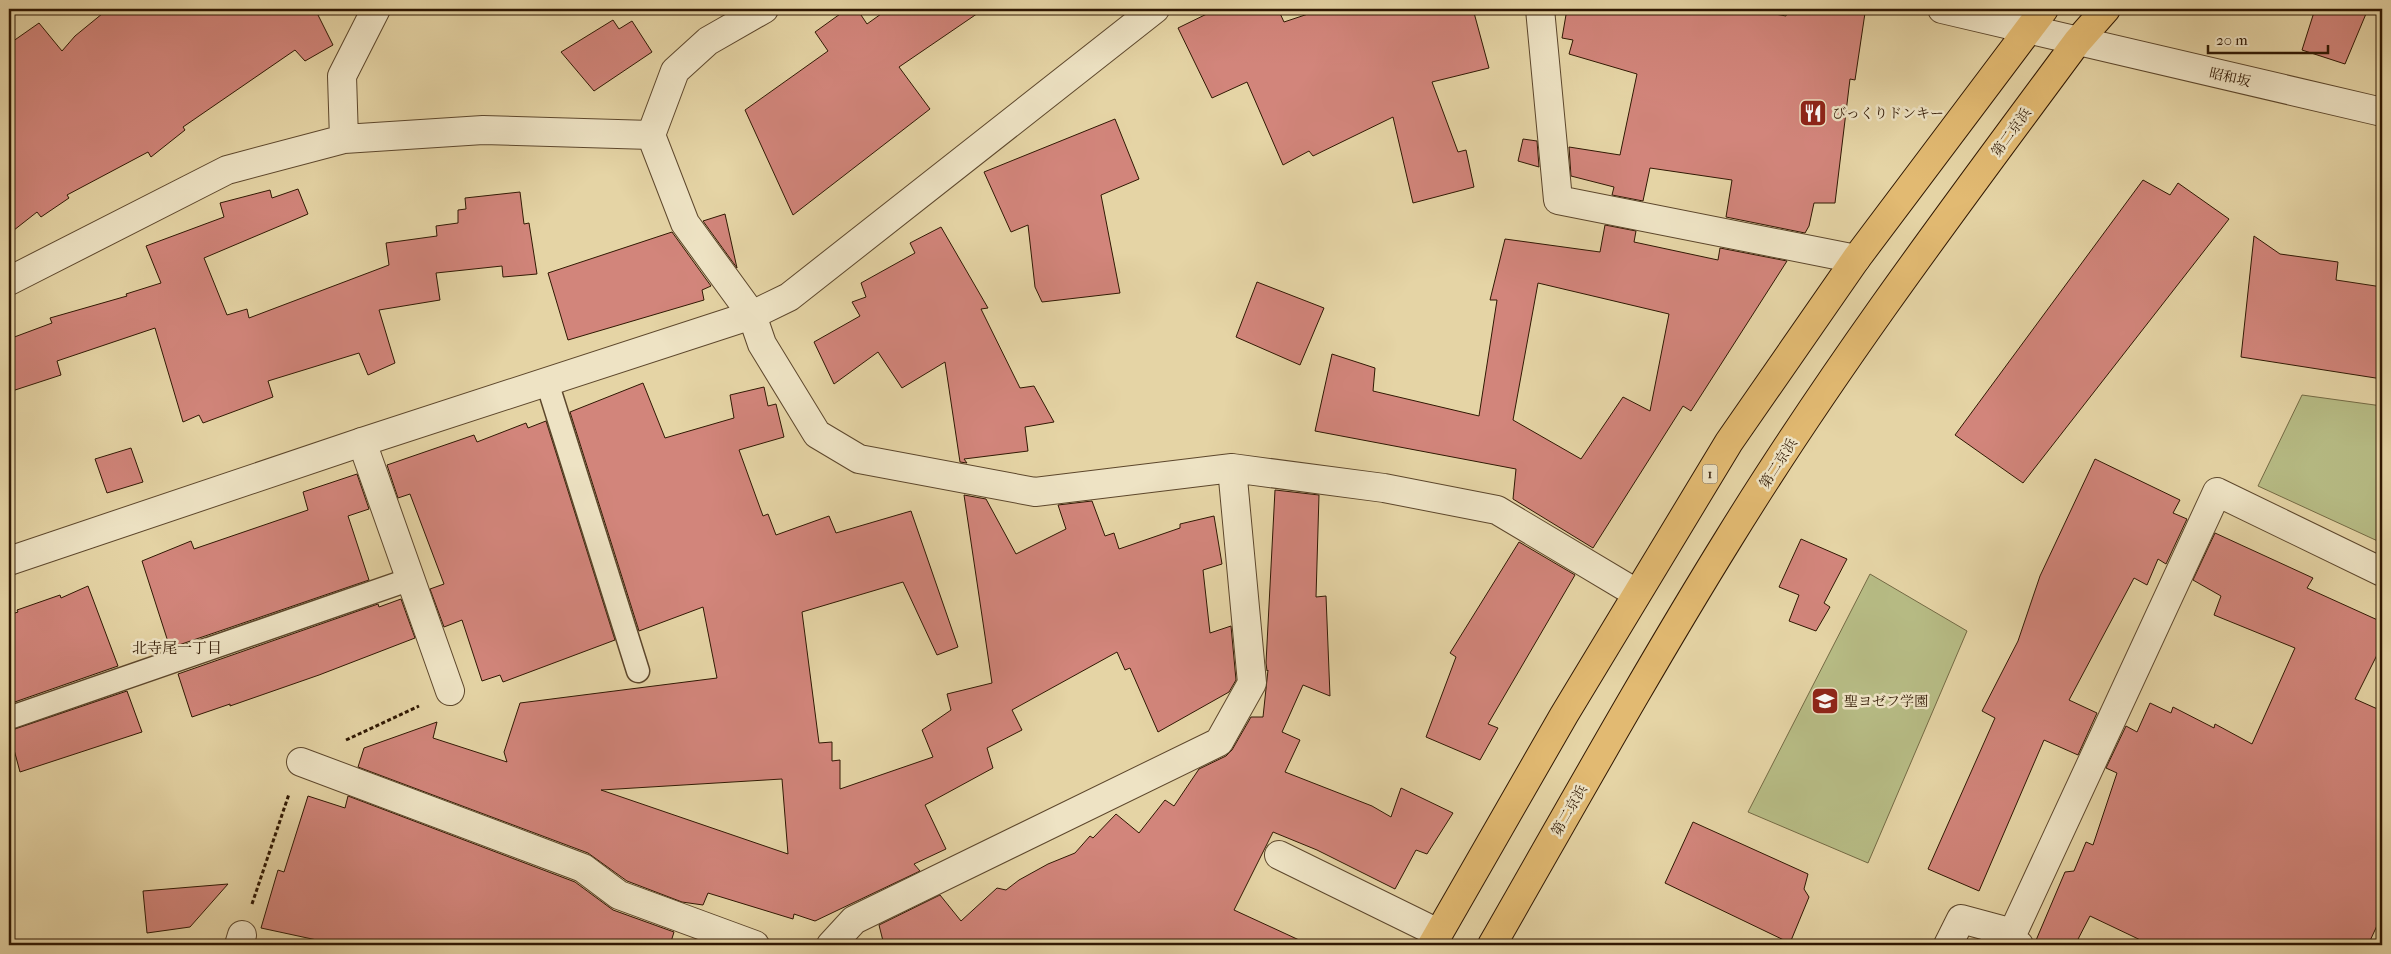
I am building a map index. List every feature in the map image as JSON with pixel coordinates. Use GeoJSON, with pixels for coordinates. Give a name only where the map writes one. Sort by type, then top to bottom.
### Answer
{"type":"FeatureCollection","features":[{"type":"Feature","properties":{"kind":"highway","name":"第二京浜"},"geometry":{"type":"LineString","coordinates":[[1492,945],[1642,681],[1730,536],[1905,276],[2077,42],[2106,9]]}},
{"type":"Feature","properties":{"kind":"highway","name":"1"},"geometry":{"type":"LineString","coordinates":[[1435,939],[1636,593],[1729,442],[1856,259],[2036,19]]}},
{"type":"Feature","properties":{"kind":"street"},"geometry":{"type":"LineString","coordinates":[[344,139],[342,76],[376,9]]}},
{"type":"Feature","properties":{"kind":"street"},"geometry":{"type":"LineString","coordinates":[[764,9],[708,41],[675,71],[651,135],[686,223],[752,315],[762,344],[817,434],[859,460],[1035,492],[1232,468],[1384,488],[1496,510],[1636,593]]}},
{"type":"Feature","properties":{"kind":"street"},"geometry":{"type":"LineString","coordinates":[[9,561],[362,442],[752,315],[789,297],[1155,9]]}},
{"type":"Feature","properties":{"kind":"street"},"geometry":{"type":"LineString","coordinates":[[1540,9],[1558,200],[1856,259]]}},
{"type":"Feature","properties":{"kind":"street","name":"昭和坂"},"geometry":{"type":"LineString","coordinates":[[1942,9],[2036,19],[2077,42],[2382,112]]}},
{"type":"Feature","properties":{"kind":"street"},"geometry":{"type":"LineString","coordinates":[[9,281],[227,170],[344,139],[483,130],[651,135]]}},
{"type":"Feature","properties":{"kind":"street"},"geometry":{"type":"LineString","coordinates":[[362,442],[450,691]]}},
{"type":"Feature","properties":{"kind":"street"},"geometry":{"type":"LineString","coordinates":[[831,945],[854,920],[1219,742],[1252,683],[1232,468]]}},
{"type":"Feature","properties":{"kind":"street"},"geometry":{"type":"LineString","coordinates":[[1948,945],[1961,919],[2016,939],[2217,492],[2382,572]]}},
{"type":"Feature","properties":{"kind":"street"},"geometry":{"type":"LineString","coordinates":[[301,762],[583,868],[619,895],[755,945]]}},
{"type":"Feature","properties":{"kind":"street"},"geometry":{"type":"LineString","coordinates":[[1279,855],[1435,939]]}},
{"type":"Feature","properties":{"kind":"lane"},"geometry":{"type":"LineString","coordinates":[[547,382],[638,671]]}},
{"type":"Feature","properties":{"kind":"lane"},"geometry":{"type":"LineString","coordinates":[[9,718],[410,579]]}},
{"type":"Feature","properties":{"kind":"green space"},"geometry":{"type":"Polygon","coordinates":[[[2302,395],[2382,406],[2382,543],[2258,486],[2302,395]]]}},
{"type":"Feature","properties":{"kind":"green space"},"geometry":{"type":"Polygon","coordinates":[[[1870,574],[1967,631],[1868,863],[1748,812],[1870,574]]]}},
{"type":"Feature","properties":{"kind":"building"},"geometry":{"type":"Polygon","coordinates":[[[108,9],[315,9],[333,45],[305,61],[295,50],[183,127],[185,130],[151,157],[148,152],[67,195],[69,198],[41,217],[37,212],[9,234],[9,44],[39,23],[62,51],[75,36],[108,9]]]}},
{"type":"Feature","properties":{"kind":"building"},"geometry":{"type":"Polygon","coordinates":[[[847,9],[857,9],[867,24],[888,9],[984,9],[899,67],[930,109],[793,215],[745,110],[828,51],[815,32],[847,9]]]}},
{"type":"Feature","properties":{"kind":"building"},"geometry":{"type":"Polygon","coordinates":[[[1217,9],[1278,9],[1284,22],[1323,9],[1473,9],[1489,68],[1432,82],[1458,152],[1466,150],[1474,187],[1413,203],[1393,117],[1313,156],[1309,151],[1283,165],[1247,82],[1212,98],[1178,28],[1217,9]]]}},
{"type":"Feature","properties":{"kind":"building"},"geometry":{"type":"Polygon","coordinates":[[[1567,9],[1748,9],[1786,16],[1788,9],[1832,9],[1865,13],[1855,80],[1850,79],[1835,203],[1814,203],[1809,226],[1805,233],[1726,217],[1732,180],[1650,168],[1643,201],[1612,195],[1614,187],[1571,176],[1569,147],[1620,155],[1637,74],[1569,54],[1573,40],[1562,38],[1567,9]]]}},
{"type":"Feature","properties":{"kind":"building"},"geometry":{"type":"Polygon","coordinates":[[[2315,9],[2368,9],[2345,64],[2302,50],[2315,9]]]}},
{"type":"Feature","properties":{"kind":"building"},"geometry":{"type":"Polygon","coordinates":[[[613,20],[619,29],[632,21],[652,52],[594,91],[561,52],[613,20]]]}},
{"type":"Feature","properties":{"kind":"building"},"geometry":{"type":"Polygon","coordinates":[[[1115,119],[1139,179],[1101,195],[1120,293],[1042,302],[1035,287],[1028,225],[1011,232],[984,172],[1115,119]]]}},
{"type":"Feature","properties":{"kind":"building"},"geometry":{"type":"Polygon","coordinates":[[[1523,139],[1537,141],[1539,167],[1518,161],[1523,139]]]}},
{"type":"Feature","properties":{"kind":"building"},"geometry":{"type":"Polygon","coordinates":[[[2143,180],[2170,195],[2178,183],[2229,219],[2023,483],[1955,435],[2143,180]]]}},
{"type":"Feature","properties":{"kind":"building"},"geometry":{"type":"Polygon","coordinates":[[[298,189],[308,214],[204,258],[227,315],[247,309],[249,318],[389,265],[386,243],[437,236],[436,226],[458,223],[458,210],[466,209],[465,198],[520,192],[524,224],[529,223],[537,274],[503,277],[502,266],[436,273],[440,300],[379,310],[395,363],[368,375],[359,353],[268,381],[273,397],[203,423],[199,415],[183,422],[155,328],[57,361],[61,375],[9,392],[9,339],[52,323],[50,318],[127,296],[126,294],[161,283],[146,246],[224,217],[220,203],[270,190],[272,198],[298,189]]]}},
{"type":"Feature","properties":{"kind":"building"},"geometry":{"type":"Polygon","coordinates":[[[725,214],[737,268],[703,221],[725,214]]]}},
{"type":"Feature","properties":{"kind":"building"},"geometry":{"type":"Polygon","coordinates":[[[1605,225],[1636,231],[1634,242],[1718,260],[1720,248],[1787,261],[1691,411],[1683,406],[1593,548],[1513,499],[1516,469],[1315,431],[1332,354],[1375,368],[1373,391],[1479,416],[1497,300],[1490,300],[1505,239],[1600,252],[1605,225]],[[1538,283],[1513,420],[1581,459],[1623,397],[1650,411],[1669,314],[1538,283]]]}},
{"type":"Feature","properties":{"kind":"building"},"geometry":{"type":"Polygon","coordinates":[[[941,227],[988,308],[981,309],[1020,388],[1034,386],[1054,422],[1025,427],[1028,451],[964,459],[967,463],[960,462],[945,362],[902,388],[878,352],[834,384],[814,342],[860,316],[852,302],[866,297],[861,283],[915,253],[910,243],[941,227]]]}},
{"type":"Feature","properties":{"kind":"building"},"geometry":{"type":"Polygon","coordinates":[[[672,232],[711,286],[702,290],[704,300],[568,340],[548,273],[672,232]]]}},
{"type":"Feature","properties":{"kind":"building"},"geometry":{"type":"Polygon","coordinates":[[[2254,236],[2280,254],[2338,262],[2336,280],[2382,287],[2382,379],[2241,357],[2254,236]]]}},
{"type":"Feature","properties":{"kind":"building"},"geometry":{"type":"Polygon","coordinates":[[[1257,282],[1324,308],[1300,365],[1236,337],[1257,282]]]}},
{"type":"Feature","properties":{"kind":"building"},"geometry":{"type":"Polygon","coordinates":[[[643,383],[665,438],[734,418],[730,395],[764,387],[768,406],[776,404],[784,437],[739,450],[763,516],[768,514],[776,535],[829,516],[836,533],[911,511],[958,647],[937,655],[903,582],[802,612],[819,743],[832,742],[832,761],[840,760],[840,789],[933,757],[922,730],[951,710],[947,694],[992,683],[964,495],[986,499],[1016,554],[1066,529],[1058,505],[1092,501],[1105,536],[1114,533],[1119,549],[1180,528],[1180,524],[1214,516],[1222,564],[1203,570],[1210,633],[1231,626],[1236,680],[1229,692],[1158,732],[1130,668],[1125,670],[1117,652],[1012,710],[1022,730],[987,748],[993,768],[925,805],[946,849],[914,864],[920,871],[815,921],[794,914],[793,919],[708,893],[703,905],[682,902],[627,881],[588,853],[358,767],[364,748],[437,722],[433,738],[507,762],[504,752],[520,703],[717,678],[703,607],[639,631],[570,412],[643,383]],[[782,779],[601,790],[788,854],[782,779]]]}},
{"type":"Feature","properties":{"kind":"building"},"geometry":{"type":"Polygon","coordinates":[[[546,421],[615,640],[503,682],[500,675],[482,681],[462,620],[444,627],[430,589],[444,584],[410,494],[398,498],[387,465],[474,435],[477,442],[526,423],[528,428],[546,421]]]}},
{"type":"Feature","properties":{"kind":"building"},"geometry":{"type":"Polygon","coordinates":[[[131,448],[143,482],[107,493],[95,459],[131,448]]]}},
{"type":"Feature","properties":{"kind":"building"},"geometry":{"type":"Polygon","coordinates":[[[2095,459],[2180,500],[2173,513],[2187,519],[2166,564],[2158,559],[2147,585],[2134,578],[2069,700],[2097,713],[2078,755],[2044,740],[1979,891],[1928,869],[1995,718],[1982,711],[2018,641],[2040,576],[2095,459]]]}},
{"type":"Feature","properties":{"kind":"building"},"geometry":{"type":"Polygon","coordinates":[[[357,474],[369,509],[348,516],[369,580],[170,648],[142,561],[191,541],[194,549],[308,510],[303,492],[357,474]]]}},
{"type":"Feature","properties":{"kind":"building"},"geometry":{"type":"Polygon","coordinates":[[[1275,490],[1319,495],[1316,597],[1326,596],[1330,696],[1303,685],[1282,732],[1300,740],[1285,772],[1372,806],[1391,817],[1401,788],[1453,813],[1427,854],[1416,850],[1395,889],[1317,850],[1273,832],[1234,910],[1310,945],[884,945],[879,925],[940,895],[961,921],[997,888],[1006,890],[1019,880],[1048,864],[1075,853],[1090,836],[1093,838],[1116,814],[1139,833],[1165,800],[1174,806],[1199,769],[1226,756],[1232,750],[1251,717],[1263,717],[1268,670],[1266,663],[1275,490]]]}},
{"type":"Feature","properties":{"kind":"building"},"geometry":{"type":"Polygon","coordinates":[[[2215,533],[2313,578],[2307,588],[2382,622],[2382,645],[2355,699],[2382,711],[2382,915],[2368,945],[2151,945],[2090,916],[2075,945],[2034,945],[2065,872],[2074,871],[2086,842],[2093,845],[2117,773],[2106,768],[2126,726],[2137,732],[2150,703],[2171,713],[2173,707],[2214,728],[2215,724],[2252,744],[2295,648],[2214,615],[2221,596],[2193,580],[2215,533]]]}},
{"type":"Feature","properties":{"kind":"building"},"geometry":{"type":"Polygon","coordinates":[[[1801,539],[1847,559],[1824,603],[1830,607],[1816,631],[1789,621],[1799,595],[1779,587],[1801,539]]]}},
{"type":"Feature","properties":{"kind":"building"},"geometry":{"type":"Polygon","coordinates":[[[1519,542],[1575,575],[1488,724],[1498,728],[1480,760],[1426,737],[1456,657],[1450,653],[1519,542]]]}},
{"type":"Feature","properties":{"kind":"building"},"geometry":{"type":"Polygon","coordinates":[[[88,586],[118,666],[9,704],[9,615],[18,612],[17,610],[60,595],[61,598],[88,586]]]}},
{"type":"Feature","properties":{"kind":"building"},"geometry":{"type":"Polygon","coordinates":[[[401,599],[415,638],[319,675],[192,717],[178,674],[378,604],[379,607],[401,599]]]}},
{"type":"Feature","properties":{"kind":"building"},"geometry":{"type":"Polygon","coordinates":[[[127,691],[142,732],[20,772],[9,731],[127,691]]]}},
{"type":"Feature","properties":{"kind":"building"},"geometry":{"type":"Polygon","coordinates":[[[308,796],[345,808],[348,796],[575,882],[613,910],[674,932],[670,945],[340,945],[261,928],[278,870],[284,872],[308,796]]]}},
{"type":"Feature","properties":{"kind":"building"},"geometry":{"type":"Polygon","coordinates":[[[1693,822],[1808,874],[1804,889],[1809,897],[1790,943],[1665,883],[1693,822]]]}},
{"type":"Feature","properties":{"kind":"building"},"geometry":{"type":"Polygon","coordinates":[[[228,884],[190,927],[147,933],[143,891],[228,884]]]}},
{"type":"Feature","properties":{"kind":"place","name":"びっくりドンキー"},"geometry":{"type":"Point","coordinates":[1813,113]}},
{"type":"Feature","properties":{"kind":"place","name":"聖ヨゼフ学園"},"geometry":{"type":"Point","coordinates":[1825,701]}},
{"type":"Feature","properties":{"kind":"district","name":"北寺尾一丁目"},"geometry":{"type":"Point","coordinates":[177,648]}}]}
